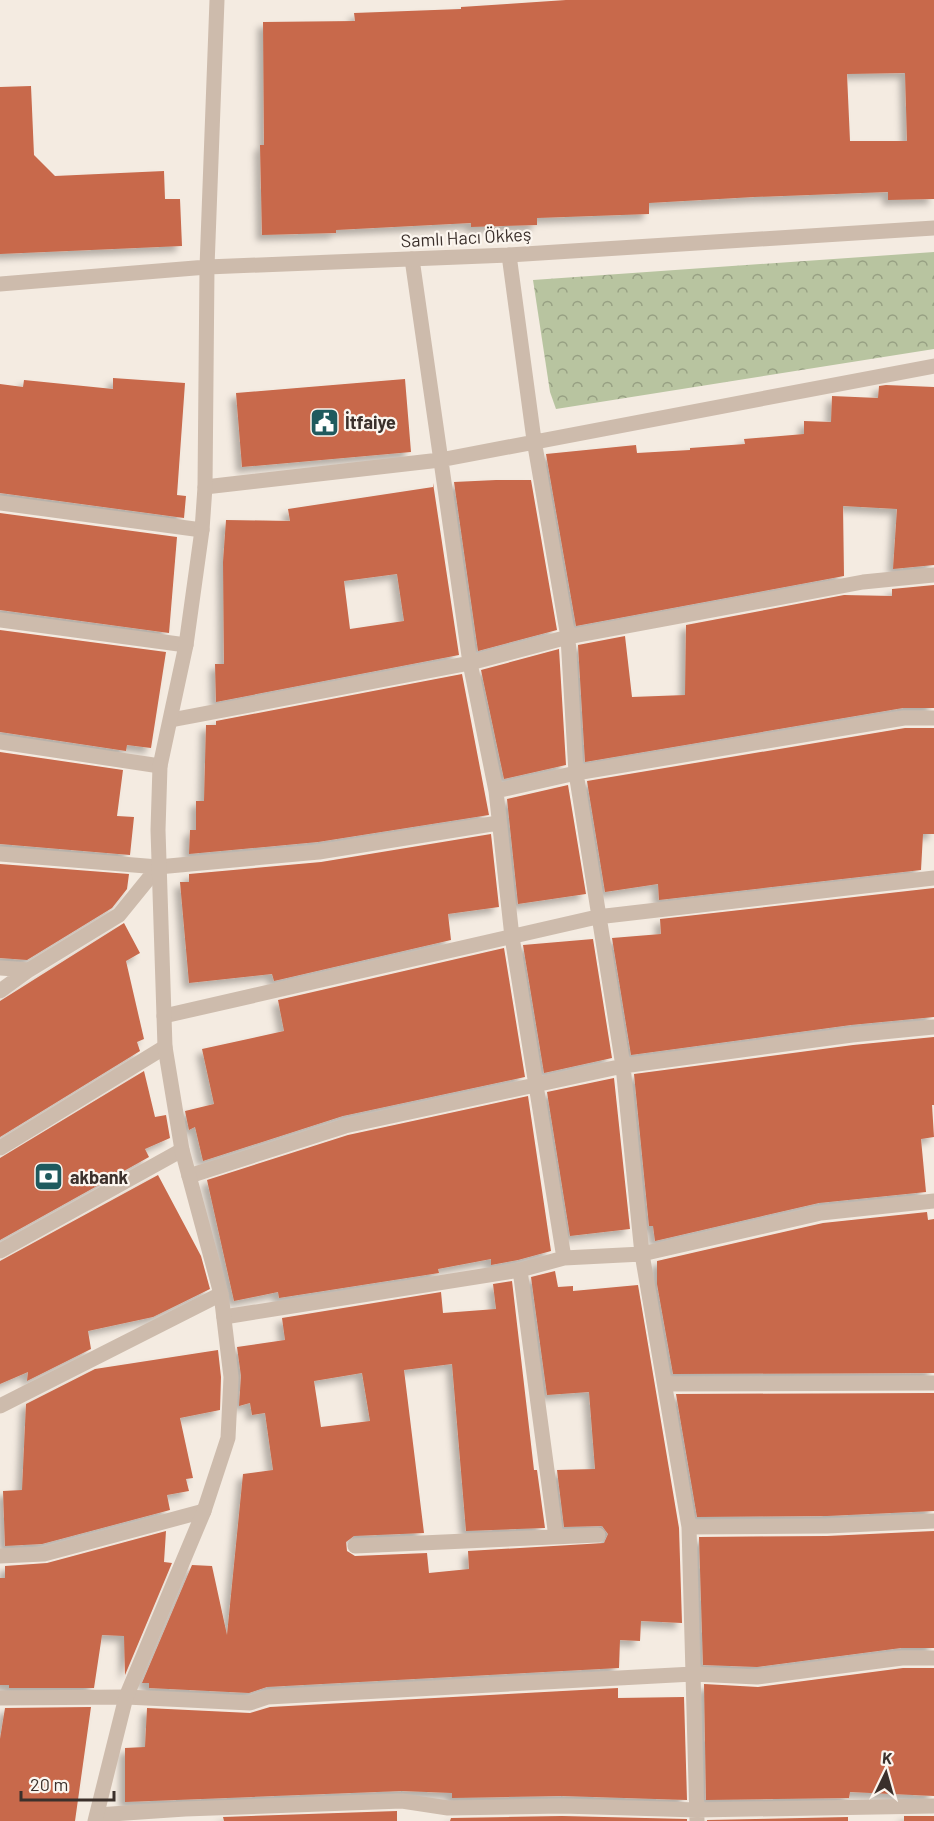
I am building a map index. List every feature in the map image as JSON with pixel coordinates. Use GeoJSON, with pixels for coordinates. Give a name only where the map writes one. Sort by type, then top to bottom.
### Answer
{"type":"FeatureCollection","features":[{"type":"Feature","properties":{"kind":"street"},"geometry":{"type":"LineString","coordinates":[[217,0],[207,267],[205,487],[202,530],[186,645],[160,766],[158,867],[165,1047],[182,1150],[221,1294],[231,1377],[228,1438],[204,1511],[126,1697],[96,1818],[186,1815],[402,1801],[448,1808],[562,1806],[697,1816],[934,1806]]}},
{"type":"Feature","properties":{"kind":"street","name":"Samlı Hacı Ökkeş"},"geometry":{"type":"LineString","coordinates":[[0,284],[207,267],[509,255],[934,228]]}},
{"type":"Feature","properties":{"kind":"street"},"geometry":{"type":"LineString","coordinates":[[509,255],[534,440],[568,637],[576,773],[597,917],[623,1066],[642,1254],[689,1527],[697,1816]]}},
{"type":"Feature","properties":{"kind":"street"},"geometry":{"type":"LineString","coordinates":[[412,259],[470,663],[496,791],[512,937],[564,1257]]}},
{"type":"Feature","properties":{"kind":"street"},"geometry":{"type":"LineString","coordinates":[[205,487],[440,460],[534,440],[934,366]]}},
{"type":"Feature","properties":{"kind":"street"},"geometry":{"type":"LineString","coordinates":[[0,503],[202,530]]}},
{"type":"Feature","properties":{"kind":"street"},"geometry":{"type":"LineString","coordinates":[[171,720],[470,663],[568,637],[863,582],[934,575]]}},
{"type":"Feature","properties":{"kind":"street"},"geometry":{"type":"LineString","coordinates":[[0,620],[186,645]]}},
{"type":"Feature","properties":{"kind":"street"},"geometry":{"type":"LineString","coordinates":[[496,791],[576,773],[904,718],[934,718]]}},
{"type":"Feature","properties":{"kind":"street"},"geometry":{"type":"LineString","coordinates":[[0,742],[160,766]]}},
{"type":"Feature","properties":{"kind":"street"},"geometry":{"type":"LineString","coordinates":[[0,854],[158,867],[319,852],[498,823]]}},
{"type":"Feature","properties":{"kind":"street"},"geometry":{"type":"LineString","coordinates":[[0,991],[28,970],[119,915],[158,867]]}},
{"type":"Feature","properties":{"kind":"street"},"geometry":{"type":"LineString","coordinates":[[164,1016],[597,917],[934,878]]}},
{"type":"Feature","properties":{"kind":"street"},"geometry":{"type":"LineString","coordinates":[[0,968],[28,970]]}},
{"type":"Feature","properties":{"kind":"street"},"geometry":{"type":"LineString","coordinates":[[189,1176],[345,1126],[623,1066],[852,1035],[934,1027]]}},
{"type":"Feature","properties":{"kind":"street"},"geometry":{"type":"LineString","coordinates":[[0,1148],[165,1047]]}},
{"type":"Feature","properties":{"kind":"street"},"geometry":{"type":"LineString","coordinates":[[0,1251],[182,1150]]}},
{"type":"Feature","properties":{"kind":"street"},"geometry":{"type":"LineString","coordinates":[[224,1317],[520,1270],[564,1257],[642,1254],[821,1213],[934,1201]]}},
{"type":"Feature","properties":{"kind":"street"},"geometry":{"type":"LineString","coordinates":[[520,1270],[556,1537]]}},
{"type":"Feature","properties":{"kind":"street"},"geometry":{"type":"LineString","coordinates":[[0,1406],[221,1294]]}},
{"type":"Feature","properties":{"kind":"street"},"geometry":{"type":"LineString","coordinates":[[665,1384],[934,1383]]}},
{"type":"Feature","properties":{"kind":"street"},"geometry":{"type":"LineString","coordinates":[[0,1556],[44,1554],[204,1511]]}},
{"type":"Feature","properties":{"kind":"street"},"geometry":{"type":"LineString","coordinates":[[689,1527],[827,1526],[934,1521]]}},
{"type":"Feature","properties":{"kind":"street"},"geometry":{"type":"LineString","coordinates":[[355,1546],[598,1536]]}},
{"type":"Feature","properties":{"kind":"street"},"geometry":{"type":"LineString","coordinates":[[0,1698],[126,1697],[250,1703],[268,1697],[693,1674],[757,1677],[902,1658],[934,1658]]}},
{"type":"Feature","properties":{"kind":"green space"},"geometry":{"type":"Polygon","coordinates":[[[934,252],[934,349],[556,409],[550,392],[533,280],[934,252]]]}},
{"type":"Feature","properties":{"kind":"building"},"geometry":{"type":"Polygon","coordinates":[[[566,0],[934,0],[934,199],[888,200],[888,192],[754,197],[649,203],[649,214],[537,218],[537,225],[471,227],[471,223],[336,230],[336,233],[262,235],[260,145],[264,145],[263,22],[355,21],[354,13],[461,9],[461,7],[566,0]],[[905,73],[847,74],[850,141],[907,141],[905,73]]]}},
{"type":"Feature","properties":{"kind":"building"},"geometry":{"type":"Polygon","coordinates":[[[31,86],[34,155],[55,176],[164,171],[165,199],[180,199],[182,246],[0,254],[0,87],[31,86]]]}},
{"type":"Feature","properties":{"kind":"building"},"geometry":{"type":"Polygon","coordinates":[[[113,378],[185,383],[177,495],[186,496],[184,518],[0,493],[0,384],[23,387],[24,380],[113,389],[113,378]]]}},
{"type":"Feature","properties":{"kind":"building","name":"İtfaiye"},"geometry":{"type":"Polygon","coordinates":[[[405,379],[411,452],[242,467],[236,393],[405,379]]]}},
{"type":"Feature","properties":{"kind":"building"},"geometry":{"type":"Polygon","coordinates":[[[879,386],[934,387],[934,565],[893,569],[897,509],[843,506],[844,576],[576,626],[546,454],[636,445],[637,453],[690,450],[690,448],[745,444],[744,439],[804,434],[804,421],[831,422],[832,396],[878,398],[879,386]]]}},
{"type":"Feature","properties":{"kind":"building"},"geometry":{"type":"Polygon","coordinates":[[[531,480],[557,630],[478,651],[454,482],[531,480]]]}},
{"type":"Feature","properties":{"kind":"building"},"geometry":{"type":"Polygon","coordinates":[[[433,483],[459,655],[216,702],[215,664],[224,664],[223,562],[226,520],[290,521],[288,509],[433,487],[433,483]],[[397,574],[344,581],[350,629],[404,621],[397,574]]]}},
{"type":"Feature","properties":{"kind":"building"},"geometry":{"type":"Polygon","coordinates":[[[0,513],[177,537],[169,633],[0,610],[0,513]]]}},
{"type":"Feature","properties":{"kind":"building"},"geometry":{"type":"Polygon","coordinates":[[[934,585],[934,708],[903,708],[585,762],[578,645],[625,636],[632,697],[685,695],[686,625],[844,595],[892,596],[892,589],[934,585]]]}},
{"type":"Feature","properties":{"kind":"building"},"geometry":{"type":"Polygon","coordinates":[[[0,630],[166,652],[151,748],[127,745],[126,751],[0,732],[0,630]]]}},
{"type":"Feature","properties":{"kind":"building"},"geometry":{"type":"Polygon","coordinates":[[[559,649],[566,765],[504,779],[481,670],[559,649]]]}},
{"type":"Feature","properties":{"kind":"building"},"geometry":{"type":"Polygon","coordinates":[[[462,674],[489,815],[318,842],[189,854],[190,830],[196,830],[196,801],[204,801],[206,725],[216,725],[216,721],[462,674]]]}},
{"type":"Feature","properties":{"kind":"building"},"geometry":{"type":"Polygon","coordinates":[[[905,728],[934,728],[934,834],[923,834],[921,870],[659,900],[658,884],[605,892],[587,781],[905,728]]]}},
{"type":"Feature","properties":{"kind":"building"},"geometry":{"type":"Polygon","coordinates":[[[0,752],[123,770],[117,816],[134,817],[130,855],[0,844],[0,752]]]}},
{"type":"Feature","properties":{"kind":"building"},"geometry":{"type":"Polygon","coordinates":[[[568,785],[586,894],[518,904],[507,799],[568,785]]]}},
{"type":"Feature","properties":{"kind":"building"},"geometry":{"type":"Polygon","coordinates":[[[491,834],[499,907],[448,914],[451,940],[274,981],[272,974],[189,983],[180,882],[189,882],[189,874],[321,862],[491,834]]]}},
{"type":"Feature","properties":{"kind":"building"},"geometry":{"type":"Polygon","coordinates":[[[0,864],[129,874],[127,889],[112,908],[27,960],[0,958],[0,864]]]}},
{"type":"Feature","properties":{"kind":"building"},"geometry":{"type":"Polygon","coordinates":[[[934,888],[934,1017],[851,1025],[631,1055],[612,938],[661,934],[660,919],[934,888]]]}},
{"type":"Feature","properties":{"kind":"building"},"geometry":{"type":"Polygon","coordinates":[[[124,923],[140,953],[126,961],[144,1039],[137,1042],[140,1051],[0,1137],[0,1001],[124,923]]]}},
{"type":"Feature","properties":{"kind":"building"},"geometry":{"type":"Polygon","coordinates":[[[593,939],[612,1058],[544,1073],[523,945],[593,939]]]}},
{"type":"Feature","properties":{"kind":"building"},"geometry":{"type":"Polygon","coordinates":[[[504,948],[525,1077],[343,1116],[203,1161],[195,1127],[189,1130],[185,1111],[214,1104],[202,1049],[284,1031],[278,1000],[504,948]]]}},
{"type":"Feature","properties":{"kind":"building"},"geometry":{"type":"Polygon","coordinates":[[[934,1037],[934,1105],[932,1105],[934,1137],[921,1139],[926,1192],[819,1203],[655,1241],[653,1226],[649,1226],[634,1074],[853,1045],[934,1037]]]}},
{"type":"Feature","properties":{"kind":"building"},"geometry":{"type":"Polygon","coordinates":[[[144,1071],[155,1117],[166,1115],[170,1138],[145,1149],[149,1157],[0,1240],[0,1158],[144,1071]]]}},
{"type":"Feature","properties":{"kind":"building"},"geometry":{"type":"Polygon","coordinates":[[[614,1078],[630,1229],[570,1236],[547,1092],[614,1078]]]}},
{"type":"Feature","properties":{"kind":"building"},"geometry":{"type":"Polygon","coordinates":[[[528,1096],[551,1251],[491,1265],[491,1259],[438,1269],[439,1273],[279,1298],[278,1292],[234,1301],[207,1180],[348,1135],[528,1096]]]}},
{"type":"Feature","properties":{"kind":"building"},"geometry":{"type":"Polygon","coordinates":[[[158,1175],[201,1256],[210,1289],[153,1317],[88,1331],[91,1349],[27,1381],[28,1372],[0,1384],[0,1261],[158,1175]]]}},
{"type":"Feature","properties":{"kind":"building"},"geometry":{"type":"Polygon","coordinates":[[[927,1212],[928,1220],[934,1219],[934,1373],[673,1374],[657,1284],[657,1261],[823,1223],[927,1212]]]}},
{"type":"Feature","properties":{"kind":"building"},"geometry":{"type":"Polygon","coordinates":[[[555,1271],[558,1287],[573,1286],[573,1291],[638,1285],[679,1528],[682,1623],[641,1621],[640,1641],[620,1640],[619,1668],[267,1687],[249,1693],[149,1688],[149,1683],[142,1683],[192,1565],[212,1566],[227,1635],[243,1474],[273,1470],[265,1413],[252,1415],[250,1403],[239,1406],[241,1376],[237,1347],[285,1340],[282,1318],[441,1292],[443,1313],[496,1309],[493,1284],[512,1281],[534,1470],[537,1470],[545,1528],[466,1531],[452,1364],[404,1370],[424,1533],[354,1536],[346,1542],[347,1551],[355,1556],[427,1553],[429,1573],[469,1569],[468,1551],[604,1543],[608,1534],[602,1526],[564,1527],[557,1470],[595,1469],[589,1392],[547,1395],[531,1277],[555,1271]],[[362,1373],[314,1381],[321,1427],[370,1421],[362,1373]]]}},
{"type":"Feature","properties":{"kind":"building"},"geometry":{"type":"Polygon","coordinates":[[[218,1350],[221,1377],[220,1410],[180,1418],[193,1478],[186,1479],[189,1491],[167,1495],[170,1510],[42,1544],[5,1546],[3,1491],[22,1490],[26,1404],[95,1369],[218,1350]]]}},
{"type":"Feature","properties":{"kind":"building"},"geometry":{"type":"Polygon","coordinates":[[[934,1393],[934,1511],[827,1516],[697,1517],[676,1394],[934,1393]]]}},
{"type":"Feature","properties":{"kind":"building"},"geometry":{"type":"Polygon","coordinates":[[[166,1531],[164,1562],[172,1563],[125,1675],[124,1636],[102,1635],[94,1688],[9,1688],[9,1685],[0,1685],[0,1578],[5,1578],[5,1566],[47,1563],[166,1531]]]}},
{"type":"Feature","properties":{"kind":"building"},"geometry":{"type":"Polygon","coordinates":[[[934,1531],[934,1648],[901,1648],[757,1667],[703,1665],[699,1537],[827,1536],[934,1531]]]}},
{"type":"Feature","properties":{"kind":"building"},"geometry":{"type":"Polygon","coordinates":[[[903,1668],[934,1668],[934,1796],[850,1792],[849,1798],[706,1800],[704,1684],[758,1687],[903,1668]]]}},
{"type":"Feature","properties":{"kind":"building"},"geometry":{"type":"Polygon","coordinates":[[[618,1688],[618,1698],[684,1697],[687,1800],[562,1796],[452,1798],[452,1793],[402,1791],[125,1802],[125,1748],[145,1747],[147,1708],[250,1713],[270,1707],[618,1688]]]}},
{"type":"Feature","properties":{"kind":"building"},"geometry":{"type":"Polygon","coordinates":[[[91,1707],[75,1821],[0,1821],[0,1739],[5,1708],[91,1707]]]}},
{"type":"Feature","properties":{"kind":"building"},"geometry":{"type":"Polygon","coordinates":[[[397,1811],[397,1821],[224,1821],[223,1817],[397,1811]]]}},
{"type":"Feature","properties":{"kind":"building"},"geometry":{"type":"Polygon","coordinates":[[[562,1816],[687,1819],[687,1821],[450,1821],[451,1818],[562,1816]]]}},
{"type":"Feature","properties":{"kind":"building"},"geometry":{"type":"Polygon","coordinates":[[[904,1816],[934,1816],[934,1821],[904,1821],[904,1816]]]}},
{"type":"Feature","properties":{"kind":"building"},"geometry":{"type":"Polygon","coordinates":[[[848,1817],[848,1821],[707,1821],[707,1820],[848,1817]]]}},
{"type":"Feature","properties":{"kind":"place","name":"İtfaiye"},"geometry":{"type":"Point","coordinates":[324,422]}},
{"type":"Feature","properties":{"kind":"place","name":"akbank"},"geometry":{"type":"Point","coordinates":[49,1177]}}]}
